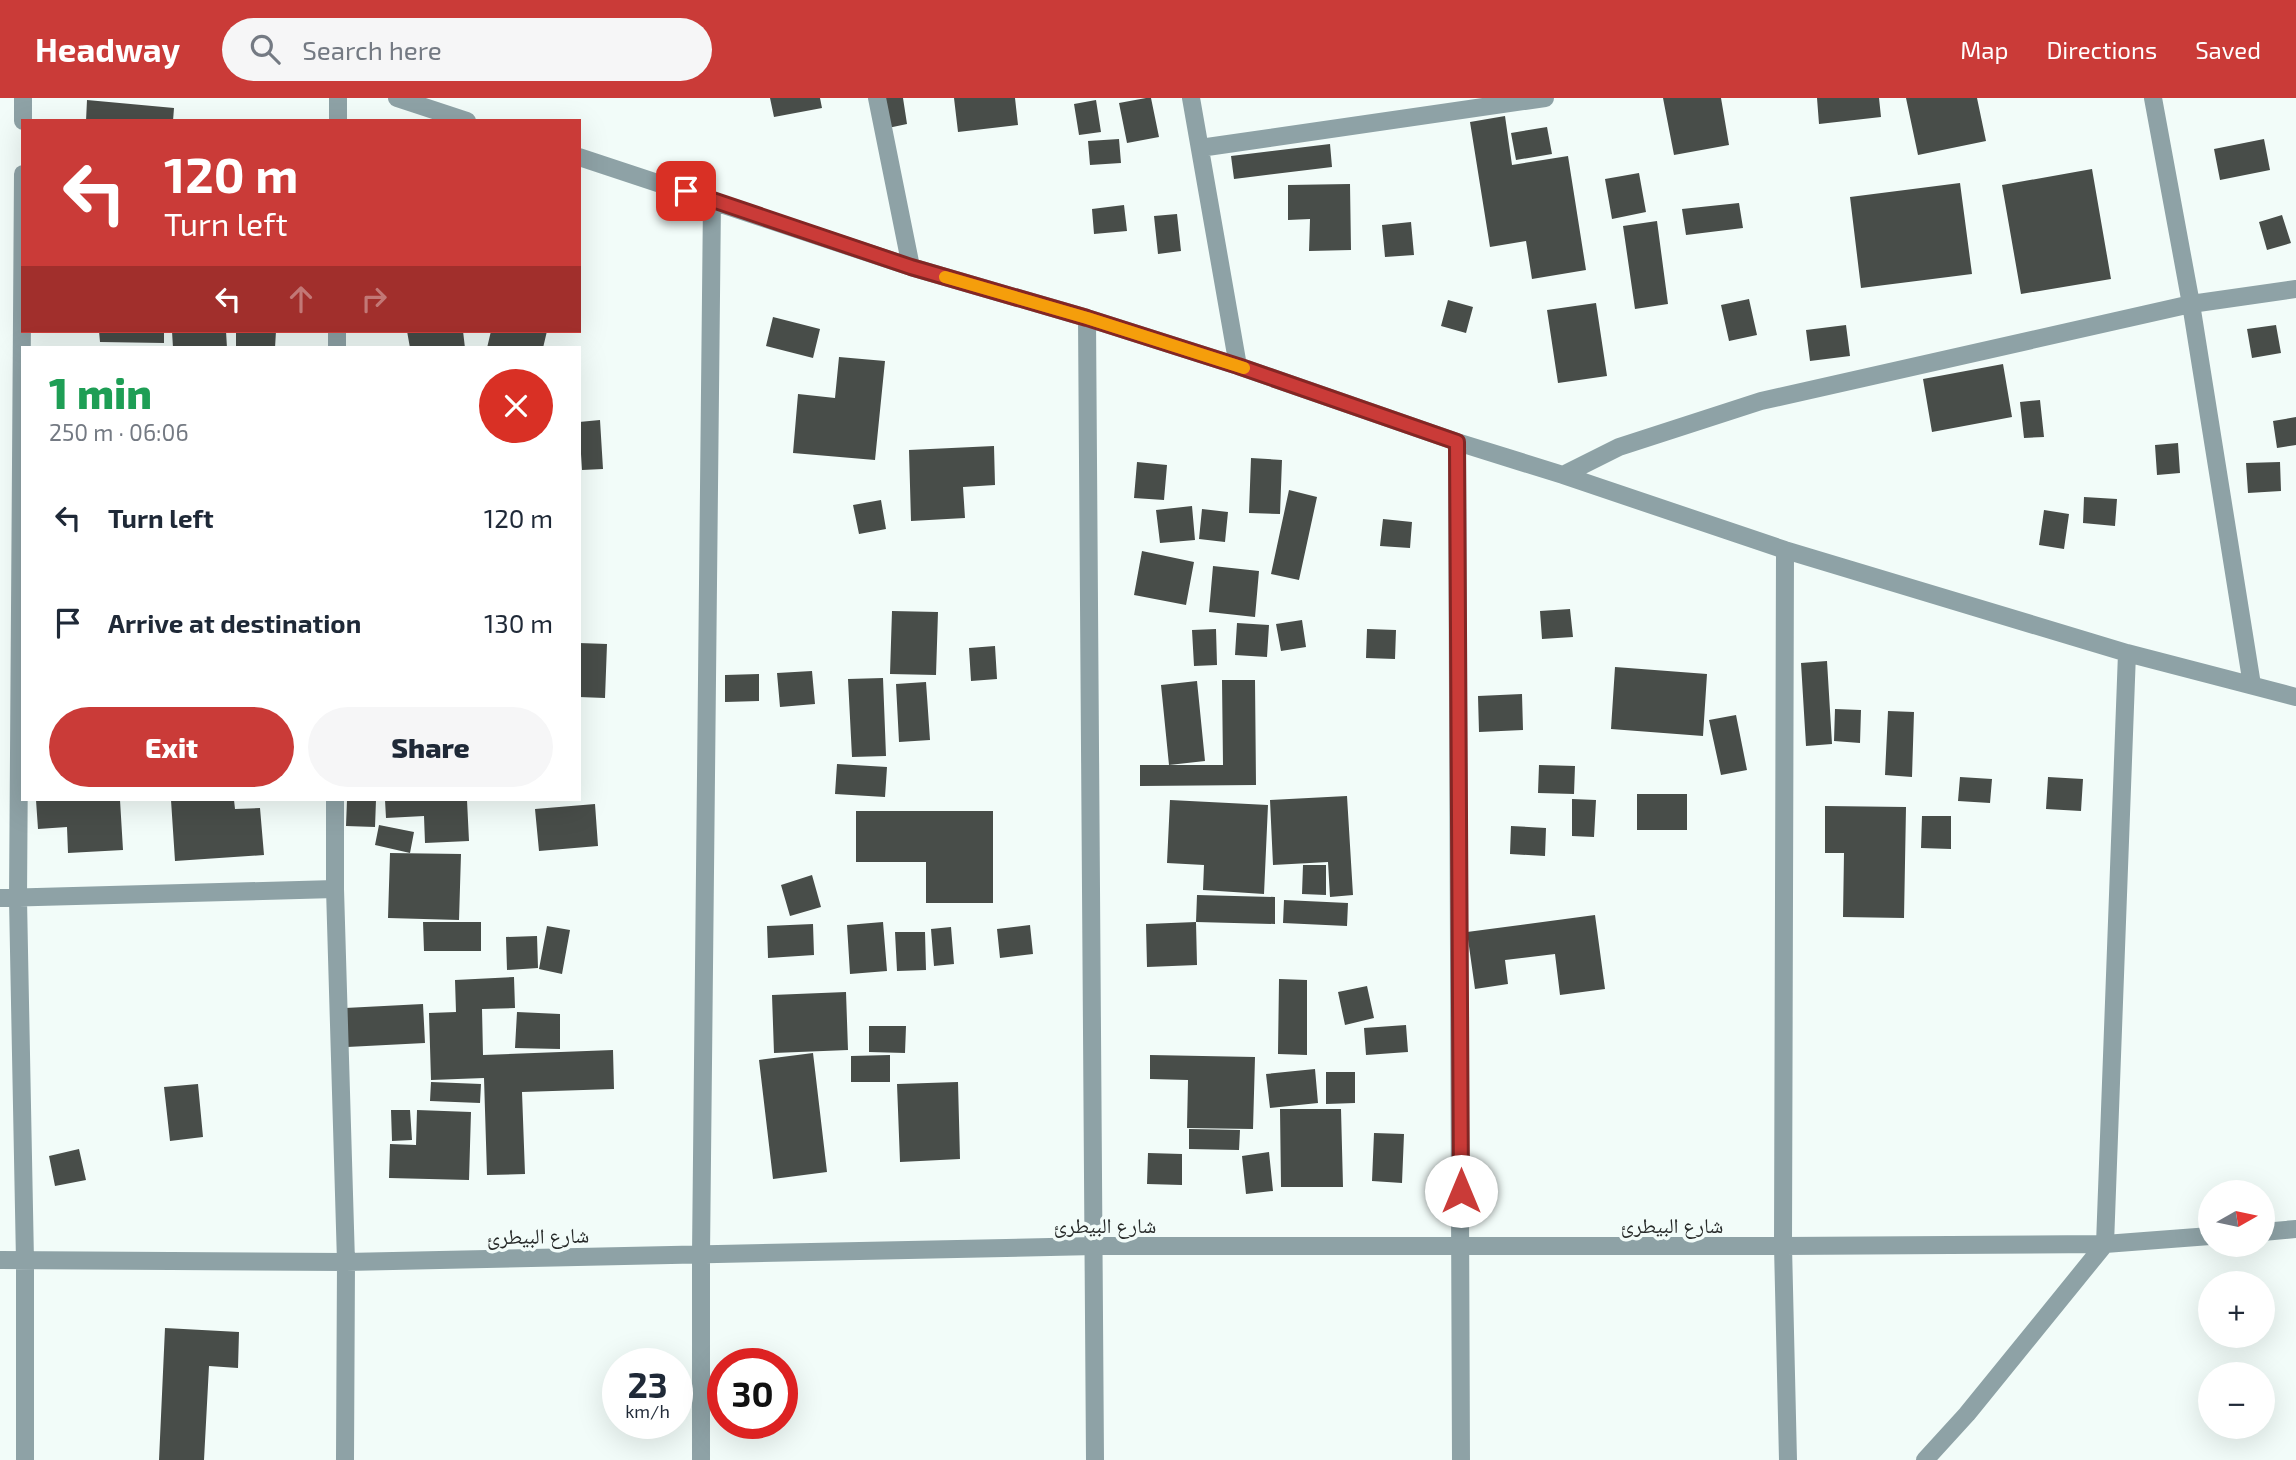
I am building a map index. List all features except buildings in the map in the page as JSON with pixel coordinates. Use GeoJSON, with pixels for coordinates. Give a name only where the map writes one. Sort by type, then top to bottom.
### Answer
{"type":"FeatureCollection","features":[{"type":"Feature","properties":{"kind":"street"},"geometry":{"type":"LineString","coordinates":[[23,98],[23,119]]}},
{"type":"Feature","properties":{"kind":"street"},"geometry":{"type":"LineString","coordinates":[[338,98],[338,119]]}},
{"type":"Feature","properties":{"kind":"street"},"geometry":{"type":"LineString","coordinates":[[397,98],[461,119]]}},
{"type":"Feature","properties":{"kind":"street"},"geometry":{"type":"LineString","coordinates":[[877,98],[911,267]]}},
{"type":"Feature","properties":{"kind":"street"},"geometry":{"type":"LineString","coordinates":[[1191,98],[1238,366]]}},
{"type":"Feature","properties":{"kind":"street"},"geometry":{"type":"LineString","coordinates":[[1200,148],[1508,101],[1545,98]]}},
{"type":"Feature","properties":{"kind":"street"},"geometry":{"type":"LineString","coordinates":[[2153,98],[2192,304],[2252,685]]}},
{"type":"Feature","properties":{"kind":"street"},"geometry":{"type":"LineString","coordinates":[[581,158],[911,267],[1087,318],[1238,366],[1784,551],[2127,653],[2296,697]]}},
{"type":"Feature","properties":{"kind":"street"},"geometry":{"type":"LineString","coordinates":[[701,1460],[712,200]]}},
{"type":"Feature","properties":{"kind":"street"},"geometry":{"type":"LineString","coordinates":[[21,278],[9,899],[25,1261],[25,1460]]}},
{"type":"Feature","properties":{"kind":"street"},"geometry":{"type":"LineString","coordinates":[[1563,475],[1619,447],[1761,401],[2192,304],[2296,289]]}},
{"type":"Feature","properties":{"kind":"street"},"geometry":{"type":"LineString","coordinates":[[1087,318],[1095,1460]]}},
{"type":"Feature","properties":{"kind":"street"},"geometry":{"type":"LineString","coordinates":[[1457,442],[1461,1460]]}},
{"type":"Feature","properties":{"kind":"street"},"geometry":{"type":"LineString","coordinates":[[1784,551],[1783,1247],[1788,1460]]}},
{"type":"Feature","properties":{"kind":"street"},"geometry":{"type":"LineString","coordinates":[[1925,1460],[1967,1414],[2105,1244],[2127,653]]}},
{"type":"Feature","properties":{"kind":"street"},"geometry":{"type":"LineString","coordinates":[[335,801],[346,1262],[345,1460]]}},
{"type":"Feature","properties":{"kind":"street"},"geometry":{"type":"LineString","coordinates":[[9,899],[335,889]]}},
{"type":"Feature","properties":{"kind":"street"},"geometry":{"type":"LineString","coordinates":[[2275,1231],[2296,1229]]}},
{"type":"Feature","properties":{"kind":"street","name":"شارع البيطرئ"},"geometry":{"type":"LineString","coordinates":[[0,1260],[346,1262],[1095,1246],[1783,1247],[2105,1244],[2198,1237]]}},
{"type":"Feature","properties":{"kind":"slow traffic"},"geometry":{"type":"LineString","coordinates":[[945,277],[1087,318],[1244,368]]}},
{"type":"Feature","properties":{"kind":"route"},"geometry":{"type":"LineString","coordinates":[[686,191],[911,267],[1087,318],[1238,366],[1457,442],[1461,1191]]}}]}
